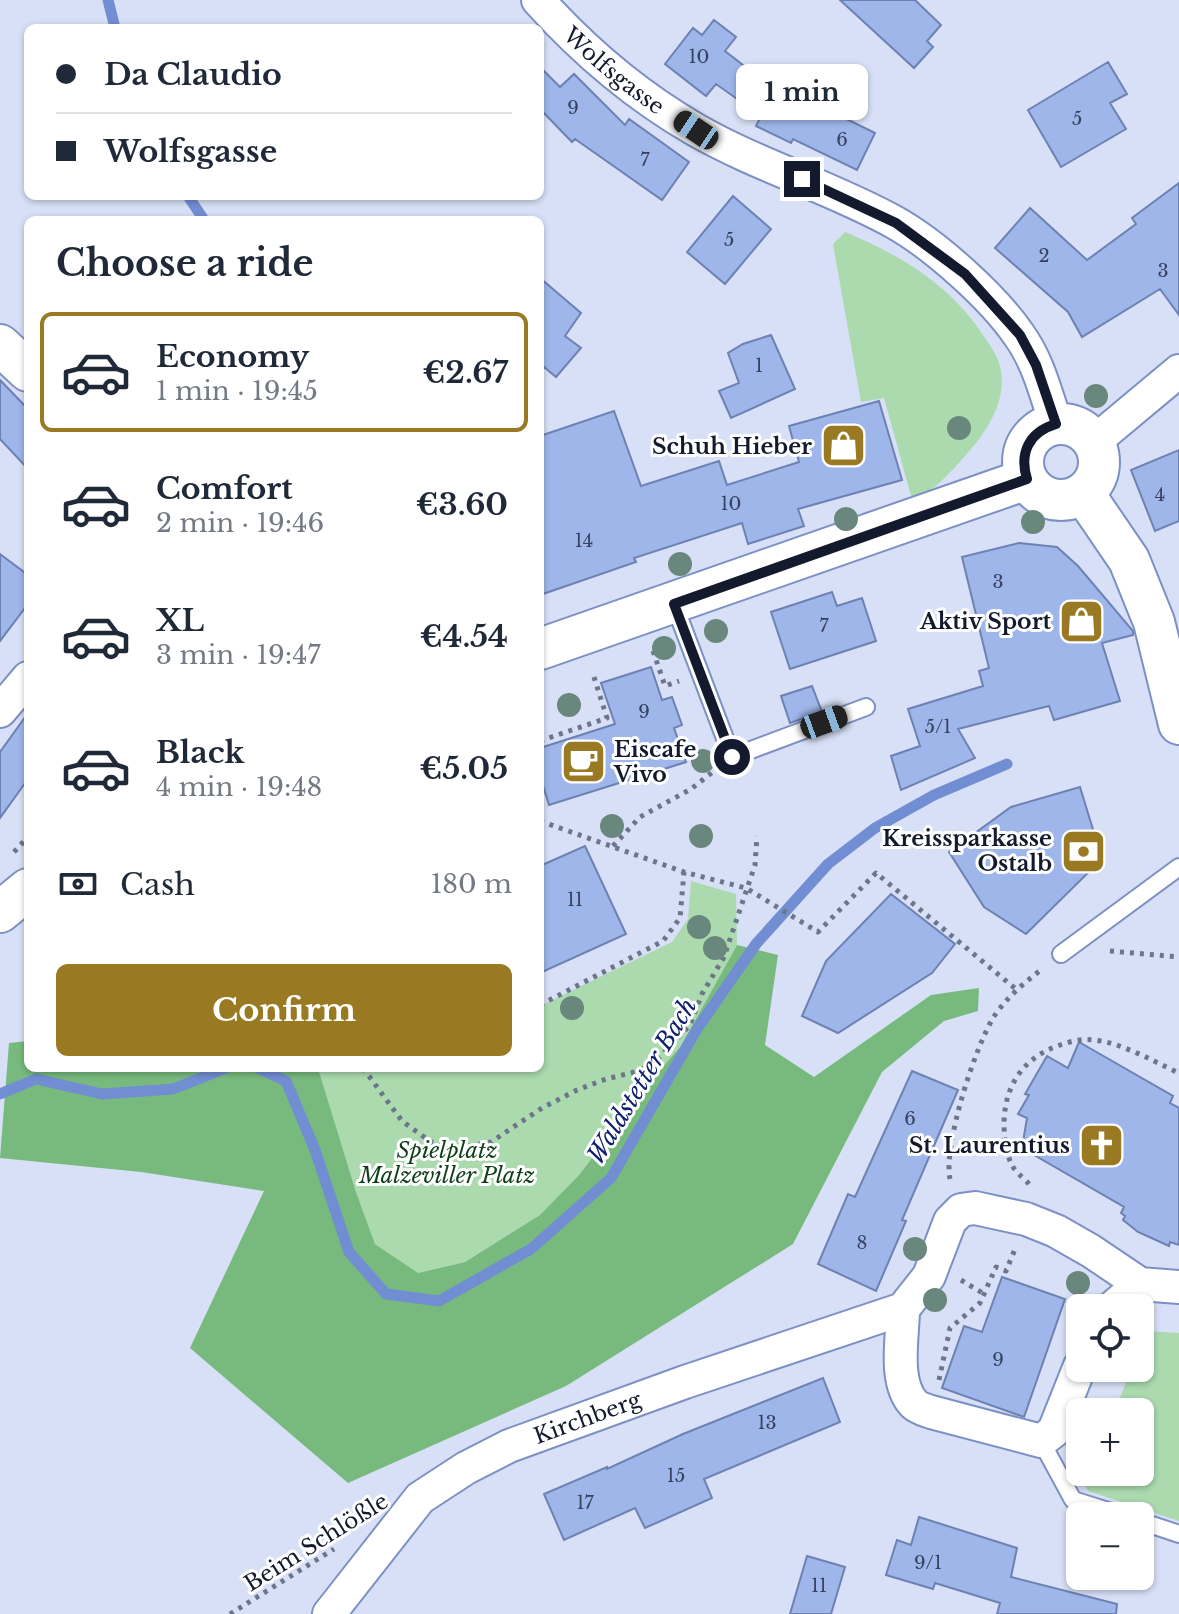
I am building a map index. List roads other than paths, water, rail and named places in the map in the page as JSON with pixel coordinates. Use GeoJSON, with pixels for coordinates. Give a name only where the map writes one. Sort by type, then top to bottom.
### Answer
{"type":"FeatureCollection","features":[{"type":"Feature","properties":{"kind":"street","name":"Wolfsgasse"},"geometry":{"type":"LineString","coordinates":[[538,0],[574,40],[635,88],[696,130],[896,223],[965,274],[1020,335],[1036,365],[1056,424]]}},
{"type":"Feature","properties":{"kind":"street"},"geometry":{"type":"LineString","coordinates":[[0,345],[24,367]]}},
{"type":"Feature","properties":{"kind":"street"},"geometry":{"type":"LineString","coordinates":[[1094,442],[1179,371]]}},
{"type":"Feature","properties":{"kind":"street"},"geometry":{"type":"LineString","coordinates":[[1056,424],[1077,427],[1094,442],[1100,464],[1098,476],[1084,494],[1072,500],[1046,498],[1027,479],[1023,456],[1027,444],[1044,428],[1056,424]]}},
{"type":"Feature","properties":{"kind":"street"},"geometry":{"type":"LineString","coordinates":[[544,648],[1027,479]]}},
{"type":"Feature","properties":{"kind":"street"},"geometry":{"type":"LineString","coordinates":[[1084,494],[1129,560],[1154,622],[1175,708]]}},
{"type":"Feature","properties":{"kind":"street"},"geometry":{"type":"LineString","coordinates":[[0,711],[24,683]]}},
{"type":"Feature","properties":{"kind":"street"},"geometry":{"type":"LineString","coordinates":[[0,912],[24,892]]}},
{"type":"Feature","properties":{"kind":"street"},"geometry":{"type":"LineString","coordinates":[[1074,1382],[1054,1431],[1041,1441],[931,1412],[915,1405],[905,1390],[902,1376],[903,1309],[929,1276],[950,1221],[961,1210],[975,1208],[1026,1219],[1091,1251],[1140,1284],[1179,1287]]}},
{"type":"Feature","properties":{"kind":"street"},"geometry":{"type":"LineString","coordinates":[[1128,1294],[1140,1284]]}},
{"type":"Feature","properties":{"kind":"street","name":"Kirchberg"},"geometry":{"type":"LineString","coordinates":[[329,1614],[420,1498],[466,1468],[509,1446],[685,1382],[903,1309]]}},
{"type":"Feature","properties":{"kind":"lane"},"geometry":{"type":"LineString","coordinates":[[674,604],[732,757],[866,707]]}},
{"type":"Feature","properties":{"kind":"lane"},"geometry":{"type":"LineString","coordinates":[[1061,954],[1179,867]]}},
{"type":"Feature","properties":{"kind":"lane"},"geometry":{"type":"LineString","coordinates":[[1041,1441],[1073,1500],[1079,1502]]}},
{"type":"Feature","properties":{"kind":"lane"},"geometry":{"type":"LineString","coordinates":[[1154,1526],[1179,1534]]}},
{"type":"Feature","properties":{"kind":"waterway"},"geometry":{"type":"LineString","coordinates":[[108,0],[114,24]]}},
{"type":"Feature","properties":{"kind":"waterway"},"geometry":{"type":"LineString","coordinates":[[191,200],[201,216]]}},
{"type":"Feature","properties":{"kind":"waterway","name":"Waldstetter Bach"},"geometry":{"type":"LineString","coordinates":[[267,1072],[286,1081],[315,1150],[349,1252],[386,1294],[439,1301],[531,1249],[611,1178],[697,1029],[756,944],[828,864],[875,828],[934,795],[1007,764]]}},
{"type":"Feature","properties":{"kind":"waterway","name":"Waldstetter Bach"},"geometry":{"type":"LineString","coordinates":[[0,1094],[36,1079],[102,1094],[173,1089],[216,1072]]}},
{"type":"Feature","properties":{"kind":"place","name":"Schuh Hieber"},"geometry":{"type":"Point","coordinates":[843,446]}},
{"type":"Feature","properties":{"kind":"place","name":"Aktiv Sport"},"geometry":{"type":"Point","coordinates":[1082,621]}},
{"type":"Feature","properties":{"kind":"place","name":"Eiscafe Vivo"},"geometry":{"type":"Point","coordinates":[583,762]}},
{"type":"Feature","properties":{"kind":"place","name":"Kreissparkasse Ostalb"},"geometry":{"type":"Point","coordinates":[1083,851]}},
{"type":"Feature","properties":{"kind":"place","name":"St. Laurentius"},"geometry":{"type":"Point","coordinates":[1101,1145]}},
{"type":"Feature","properties":{"kind":"park label","name":"Spielplatz Malzeviller Platz"},"geometry":{"type":"Point","coordinates":[447,1162]}}]}
